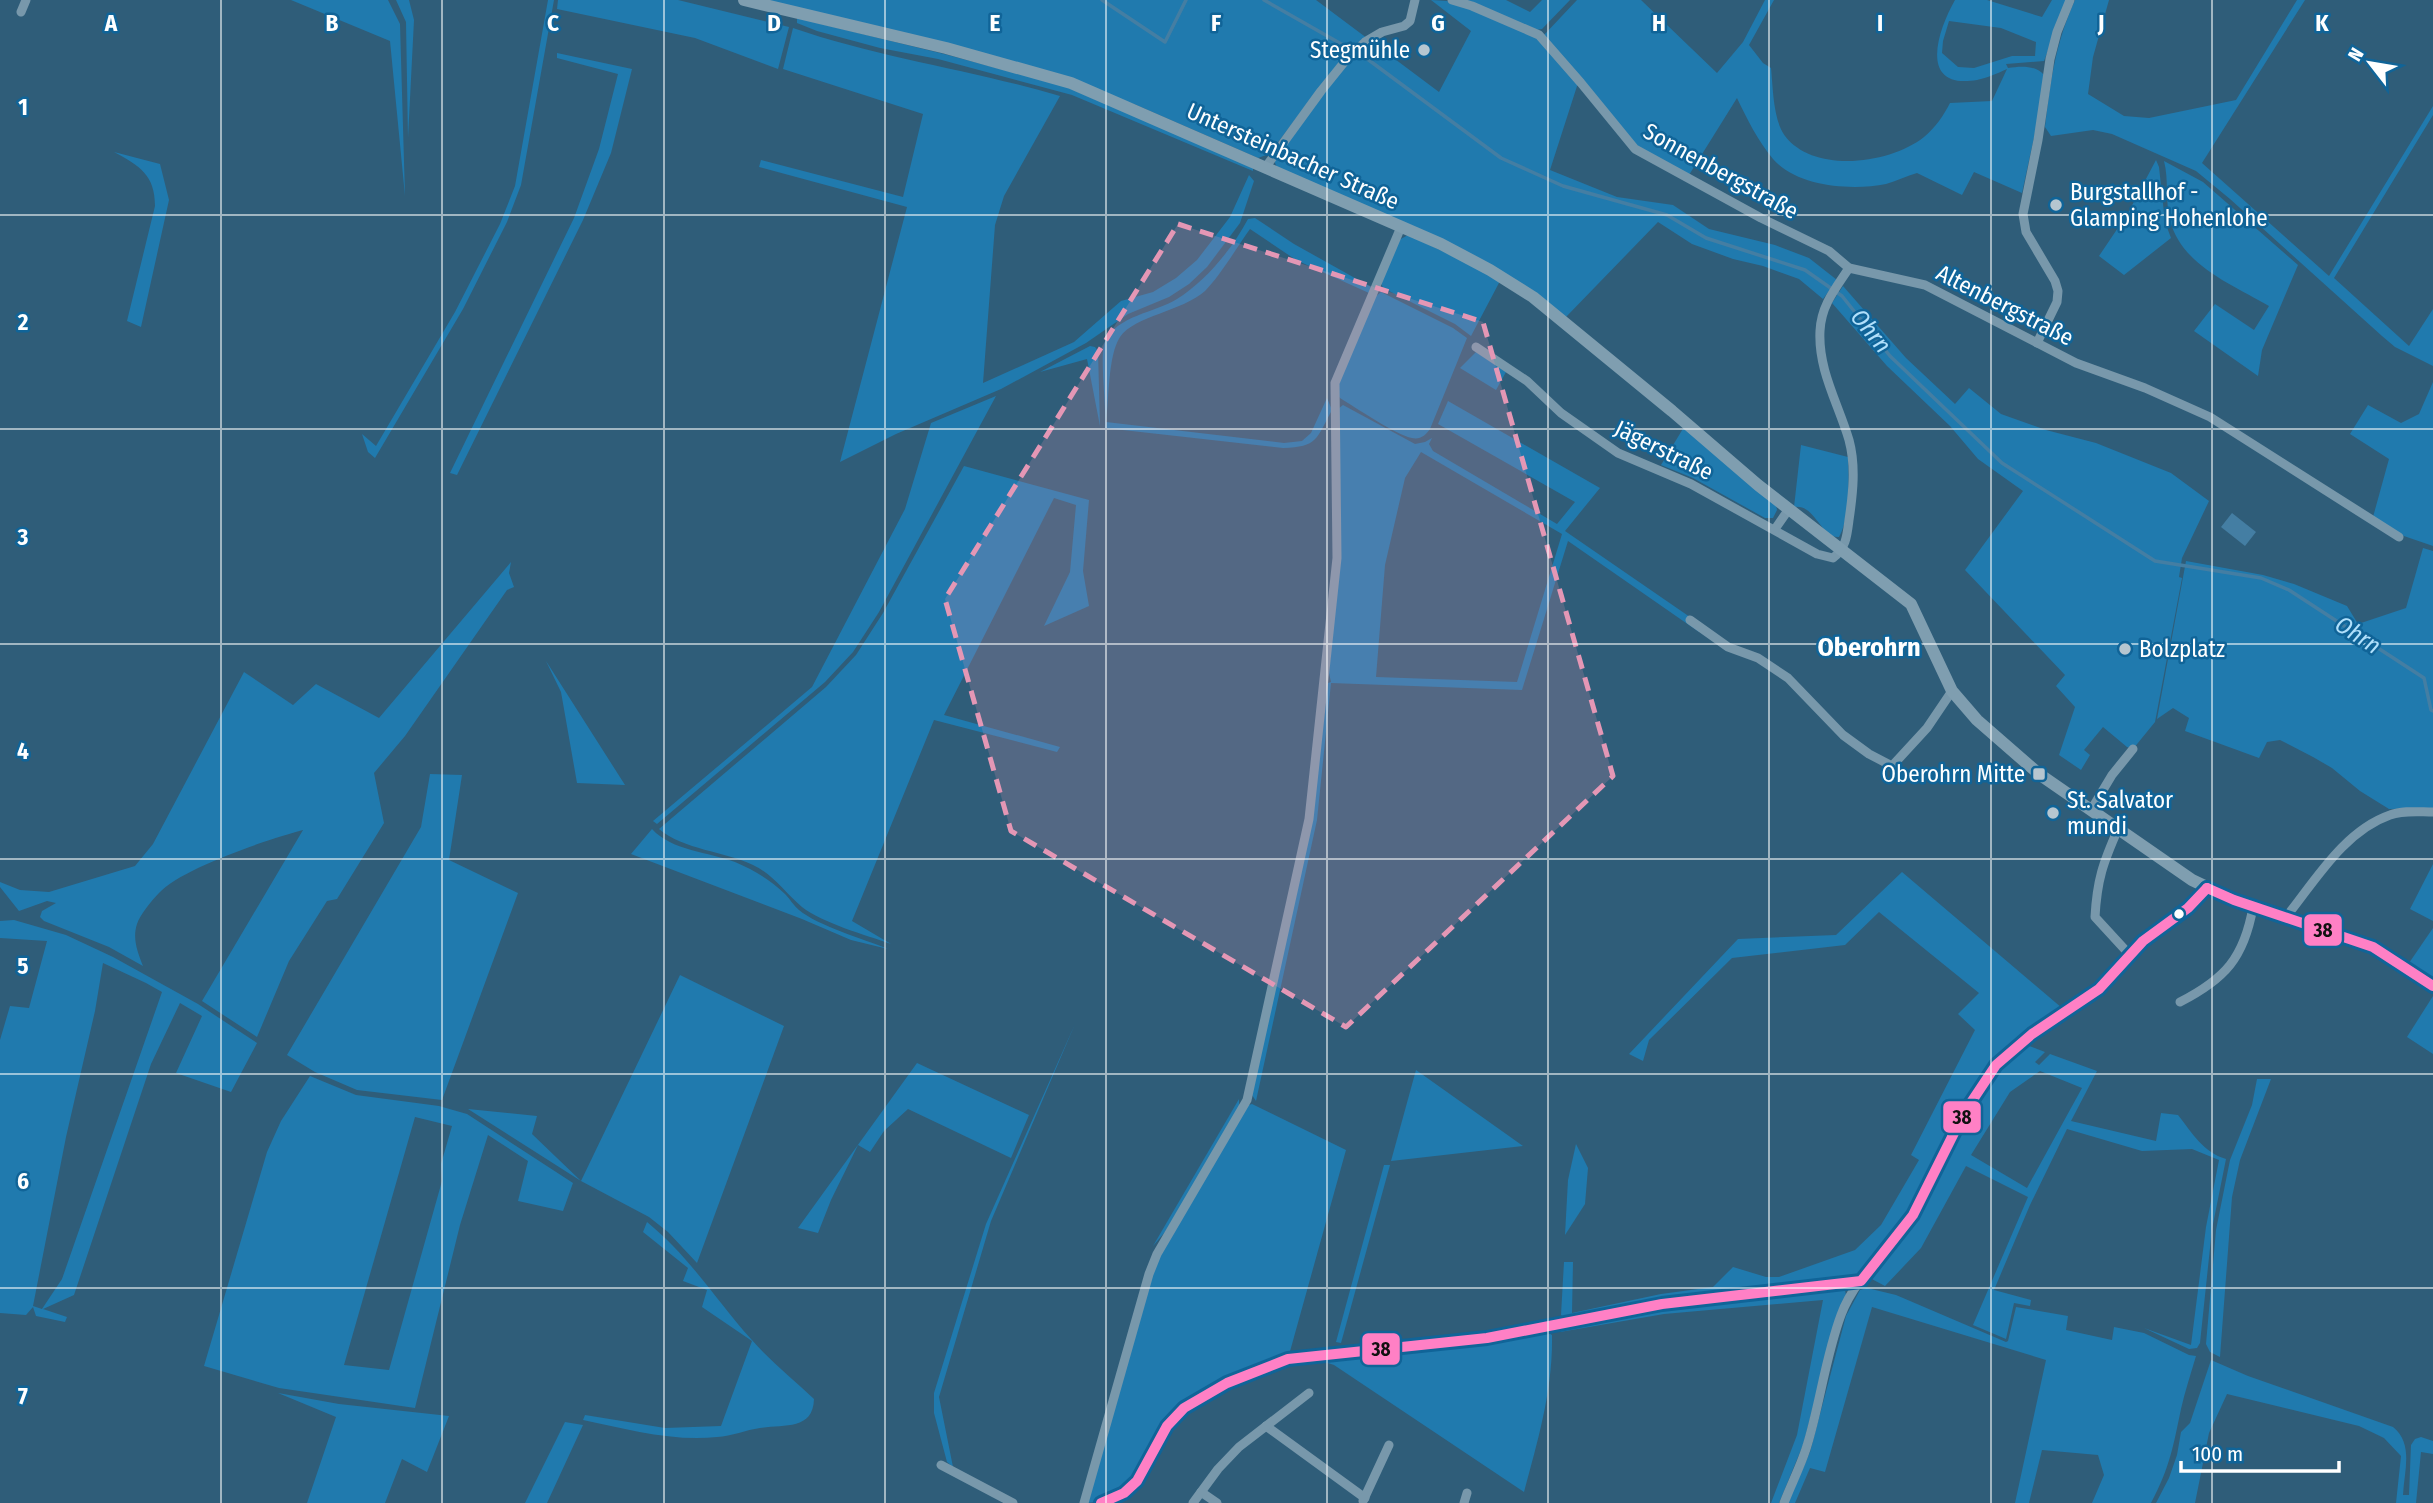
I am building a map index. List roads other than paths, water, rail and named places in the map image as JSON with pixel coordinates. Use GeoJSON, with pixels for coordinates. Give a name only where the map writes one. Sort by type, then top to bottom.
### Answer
{"type":"FeatureCollection","features":[{"type":"Feature","properties":{"kind":"main road","name":"Untersteinbacher Straße"},"geometry":{"type":"LineString","coordinates":[[744,0],[946,48],[1070,83],[1472,260],[1533,297],[1655,396],[1758,485],[1911,604],[1952,691],[1977,720],[2039,774],[2207,888],[2373,947],[2433,986]]}},
{"type":"Feature","properties":{"kind":"street"},"geometry":{"type":"LineString","coordinates":[[21,12],[26,0]]}},
{"type":"Feature","properties":{"kind":"street"},"geometry":{"type":"LineString","coordinates":[[1265,168],[1346,60],[1365,42],[1382,32],[1404,26],[1410,20],[1415,0]]}},
{"type":"Feature","properties":{"kind":"street","name":"Sonnenbergstraße"},"geometry":{"type":"LineString","coordinates":[[1452,0],[1539,35],[1635,149],[1761,218],[1829,251],[1849,268]]}},
{"type":"Feature","properties":{"kind":"street"},"geometry":{"type":"LineString","coordinates":[[2037,343],[2057,302],[2058,291],[2055,281],[2026,232],[2023,214],[2050,59],[2070,0]]}},
{"type":"Feature","properties":{"kind":"street"},"geometry":{"type":"LineString","coordinates":[[1084,1503],[1157,1254],[1247,1100],[1310,819],[1337,558],[1335,383],[1401,227]]}},
{"type":"Feature","properties":{"kind":"street"},"geometry":{"type":"LineString","coordinates":[[1842,552],[1847,538],[1851,507],[1853,458],[1849,439],[1825,377],[1820,351],[1823,307],[1849,268]]}},
{"type":"Feature","properties":{"kind":"street","name":"Altenbergstraße"},"geometry":{"type":"LineString","coordinates":[[1849,268],[1925,285],[2076,363],[2145,388],[2210,417],[2399,537]]}},
{"type":"Feature","properties":{"kind":"street","name":"Jägerstraße"},"geometry":{"type":"LineString","coordinates":[[1476,347],[1527,380],[1561,413],[1618,453],[1691,484],[1826,558],[1833,558],[1842,552]]}},
{"type":"Feature","properties":{"kind":"street"},"geometry":{"type":"LineString","coordinates":[[1775,529],[1789,509]]}},
{"type":"Feature","properties":{"kind":"street"},"geometry":{"type":"LineString","coordinates":[[1690,620],[1728,647],[1758,658],[1788,678],[1843,735],[1869,754],[1892,766],[1927,728],[1952,691]]}},
{"type":"Feature","properties":{"kind":"street"},"geometry":{"type":"LineString","coordinates":[[2091,810],[2112,775],[2133,749]]}},
{"type":"Feature","properties":{"kind":"street"},"geometry":{"type":"LineString","coordinates":[[2286,917],[2345,844],[2370,825],[2389,815],[2405,811],[2433,812]]}},
{"type":"Feature","properties":{"kind":"street"},"geometry":{"type":"LineString","coordinates":[[2118,829],[2105,858],[2096,889],[2095,917],[2129,954]]}},
{"type":"Feature","properties":{"kind":"street"},"geometry":{"type":"LineString","coordinates":[[1784,1503],[1806,1449],[1841,1315],[1861,1281],[1897,1238],[1918,1207],[1973,1098],[1994,1067],[2018,1042],[2100,988],[2114,976],[2129,954],[2192,906],[2207,888]]}},
{"type":"Feature","properties":{"kind":"street"},"geometry":{"type":"LineString","coordinates":[[2180,1002],[2208,988],[2236,959],[2249,928],[2253,906]]}},
{"type":"Feature","properties":{"kind":"street"},"geometry":{"type":"LineString","coordinates":[[1101,1503],[1132,1487],[1142,1475],[1161,1433],[1188,1405],[1258,1368],[1288,1359],[1487,1338],[1662,1304],[1861,1281]]}},
{"type":"Feature","properties":{"kind":"street"},"geometry":{"type":"LineString","coordinates":[[1193,1503],[1239,1447],[1309,1393]]}},
{"type":"Feature","properties":{"kind":"street"},"geometry":{"type":"LineString","coordinates":[[1266,1426],[1364,1501],[1389,1445]]}},
{"type":"Feature","properties":{"kind":"street"},"geometry":{"type":"LineString","coordinates":[[941,1465],[1013,1503]]}},
{"type":"Feature","properties":{"kind":"street"},"geometry":{"type":"LineString","coordinates":[[1201,1492],[1217,1503]]}},
{"type":"Feature","properties":{"kind":"waterway","name":"Ohrn"},"geometry":{"type":"LineString","coordinates":[[1102,0],[1165,42],[1186,0]]}},
{"type":"Feature","properties":{"kind":"waterway","name":"Ohrn"},"geometry":{"type":"LineString","coordinates":[[1264,0],[1366,58],[1501,158],[1563,186],[1667,215],[1706,238],[1805,270],[1842,296],[1890,356],[2002,463],[2155,561],[2261,578],[2289,590],[2424,678],[2433,711]]}},
{"type":"Feature","properties":{"kind":"place","name":"Stegmühle"},"geometry":{"type":"Point","coordinates":[1424,50]}},
{"type":"Feature","properties":{"kind":"place","name":"Burgstallhof - Glamping Hohenlohe"},"geometry":{"type":"Point","coordinates":[2056,205]}},
{"type":"Feature","properties":{"kind":"place","name":"Bolzplatz"},"geometry":{"type":"Point","coordinates":[2125,649]}},
{"type":"Feature","properties":{"kind":"place","name":"Oberohrn Mitte"},"geometry":{"type":"Point","coordinates":[2039,774]}},
{"type":"Feature","properties":{"kind":"place","name":"St. Salvator mundi"},"geometry":{"type":"Point","coordinates":[2053,813]}},
{"type":"Feature","properties":{"kind":"district","name":"Oberohrn"},"geometry":{"type":"Point","coordinates":[1869,647]}}]}
